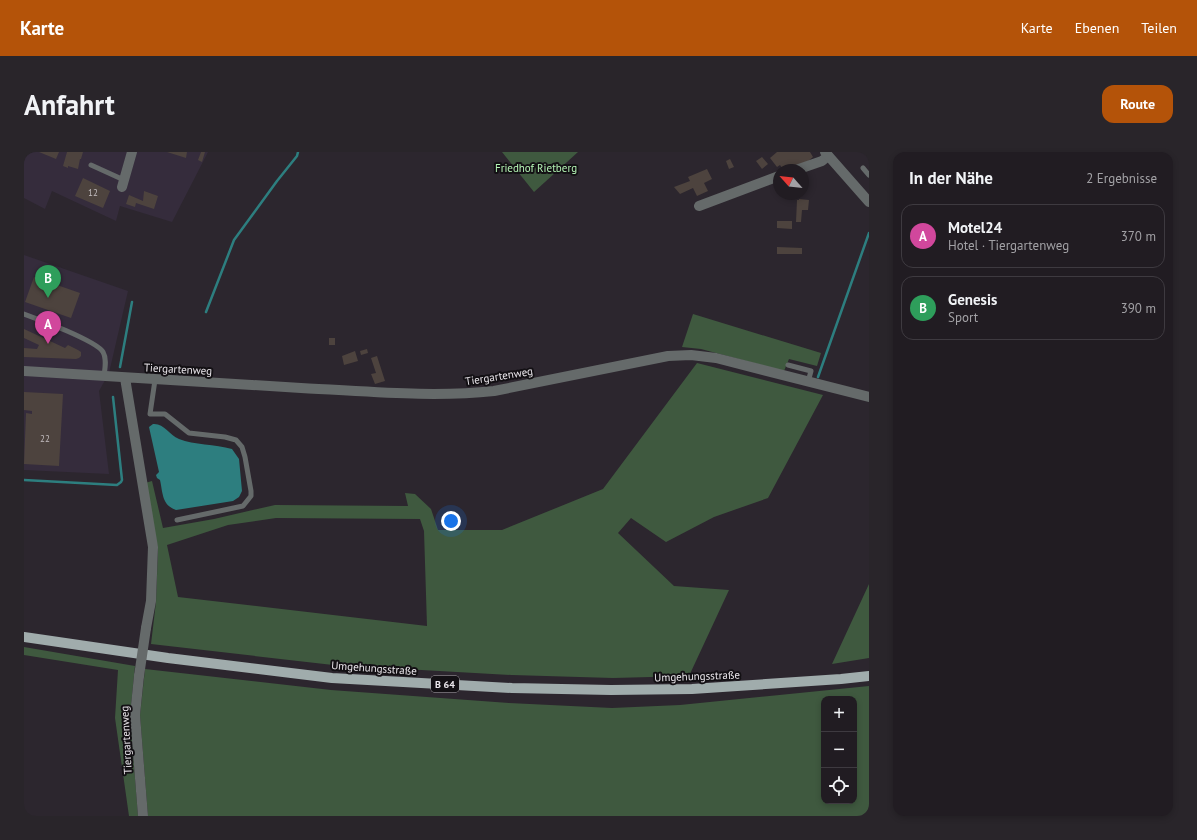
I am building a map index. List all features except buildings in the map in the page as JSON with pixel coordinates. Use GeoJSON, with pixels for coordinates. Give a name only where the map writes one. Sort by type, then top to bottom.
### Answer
{"type":"FeatureCollection","features":[{"type":"Feature","properties":{"kind":"main road","name":"Umgehungsstraße"},"geometry":{"type":"LineString","coordinates":[[24,637],[168,658],[332,678],[512,688],[611,690],[692,689],[869,676]]}},
{"type":"Feature","properties":{"kind":"street"},"geometry":{"type":"LineString","coordinates":[[123,183],[132,152]]}},
{"type":"Feature","properties":{"kind":"street"},"geometry":{"type":"LineString","coordinates":[[809,166],[822,161],[826,154],[869,202]]}},
{"type":"Feature","properties":{"kind":"street"},"geometry":{"type":"LineString","coordinates":[[699,206],[773,178]]}},
{"type":"Feature","properties":{"kind":"street","name":"Tiergartenweg"},"geometry":{"type":"LineString","coordinates":[[24,371],[155,380],[384,392],[466,394],[494,391],[668,356],[691,355],[716,358],[869,397]]}},
{"type":"Feature","properties":{"kind":"street","name":"Tiergartenweg"},"geometry":{"type":"LineString","coordinates":[[125,378],[153,547],[151,601],[138,676],[135,715],[143,816]]}},
{"type":"Feature","properties":{"kind":"lane"},"geometry":{"type":"LineString","coordinates":[[91,164],[123,183]]}},
{"type":"Feature","properties":{"kind":"lane"},"geometry":{"type":"LineString","coordinates":[[863,168],[869,175]]}},
{"type":"Feature","properties":{"kind":"lane"},"geometry":{"type":"LineString","coordinates":[[24,314],[63,329],[103,351],[106,361],[104,376]]}},
{"type":"Feature","properties":{"kind":"lane"},"geometry":{"type":"LineString","coordinates":[[788,365],[811,371],[808,382]]}},
{"type":"Feature","properties":{"kind":"lane"},"geometry":{"type":"LineString","coordinates":[[155,380],[150,414],[165,414],[189,433],[225,437],[236,440],[242,447],[252,491],[251,496],[242,506],[177,520]]}},
{"type":"Feature","properties":{"kind":"shaded area"},"geometry":{"type":"Polygon","coordinates":[[[24,152],[208,152],[172,222],[120,206],[116,221],[52,191],[45,209],[24,198],[24,152]]]}},
{"type":"Feature","properties":{"kind":"shaded area"},"geometry":{"type":"Polygon","coordinates":[[[24,255],[128,291],[109,373],[99,391],[109,474],[24,470],[24,255]]]}},
{"type":"Feature","properties":{"kind":"green space","name":"Friedhof Rietberg"},"geometry":{"type":"Polygon","coordinates":[[[502,152],[578,152],[534,192],[502,152]]]}},
{"type":"Feature","properties":{"kind":"green space"},"geometry":{"type":"Polygon","coordinates":[[[693,314],[821,353],[817,366],[789,359],[784,371],[701,349],[682,347],[693,314]]]}},
{"type":"Feature","properties":{"kind":"green space"},"geometry":{"type":"Polygon","coordinates":[[[697,363],[823,395],[768,498],[714,517],[666,542],[631,518],[618,533],[674,586],[729,590],[689,676],[613,678],[512,675],[333,665],[151,644],[156,602],[158,549],[145,483],[152,481],[163,528],[214,519],[275,505],[408,506],[405,493],[415,494],[431,509],[438,530],[502,530],[603,489],[697,363]],[[276,518],[228,525],[167,545],[178,597],[427,626],[424,531],[420,519],[276,518]]]}},
{"type":"Feature","properties":{"kind":"green space"},"geometry":{"type":"Polygon","coordinates":[[[869,584],[869,658],[832,664],[869,584]]]}},
{"type":"Feature","properties":{"kind":"green space"},"geometry":{"type":"Polygon","coordinates":[[[24,647],[135,666],[130,715],[138,816],[129,816],[115,718],[118,670],[24,655],[24,647]]]}},
{"type":"Feature","properties":{"kind":"green space"},"geometry":{"type":"Polygon","coordinates":[[[145,669],[331,690],[509,703],[612,708],[680,705],[869,686],[869,816],[148,816],[140,715],[145,669]]]}},
{"type":"Feature","properties":{"kind":"water"},"geometry":{"type":"Polygon","coordinates":[[[153,424],[160,425],[175,437],[185,441],[232,449],[239,459],[242,491],[239,497],[233,501],[176,510],[171,508],[164,498],[160,480],[156,475],[159,472],[149,427],[153,424]]]}},
{"type":"Feature","properties":{"kind":"waterway"},"geometry":{"type":"LineString","coordinates":[[206,312],[234,240],[297,156],[298,152]]}},
{"type":"Feature","properties":{"kind":"waterway"},"geometry":{"type":"LineString","coordinates":[[818,377],[869,233]]}},
{"type":"Feature","properties":{"kind":"waterway"},"geometry":{"type":"LineString","coordinates":[[120,367],[132,302]]}},
{"type":"Feature","properties":{"kind":"waterway"},"geometry":{"type":"LineString","coordinates":[[24,480],[117,485],[121,482],[113,397]]}},
{"type":"Feature","properties":{"kind":"place","name":"Genesis"},"geometry":{"type":"Point","coordinates":[48,298]}},
{"type":"Feature","properties":{"kind":"place","name":"Motel24"},"geometry":{"type":"Point","coordinates":[48,344]}}]}
